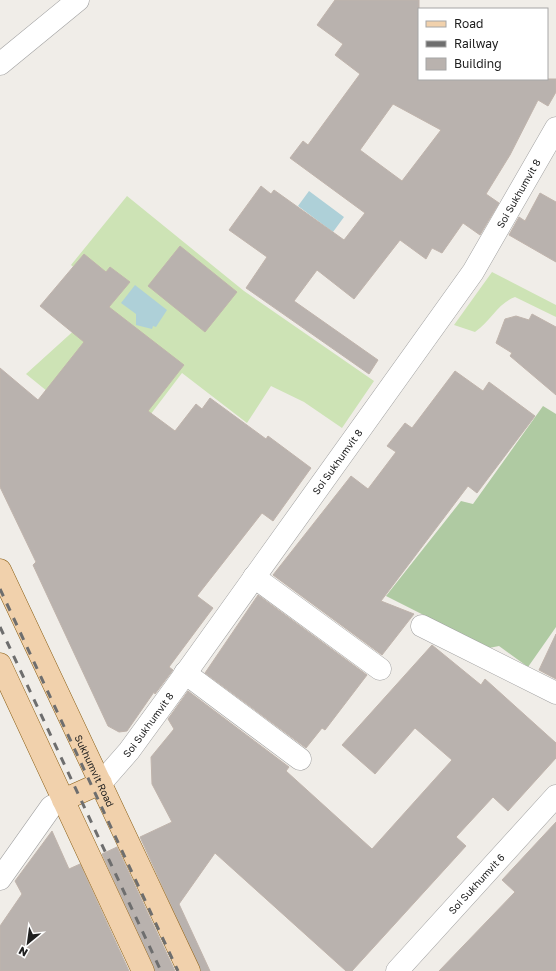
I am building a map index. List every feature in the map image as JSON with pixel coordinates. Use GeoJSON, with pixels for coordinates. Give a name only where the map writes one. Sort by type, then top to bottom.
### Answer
{"type":"FeatureCollection","features":[{"type":"Feature","properties":{"kind":"main road","name":"Sukhumvit Road"},"geometry":{"type":"LineString","coordinates":[[0,570],[189,971]]}},
{"type":"Feature","properties":{"kind":"main road"},"geometry":{"type":"LineString","coordinates":[[0,664],[63,800],[136,967]]}},
{"type":"Feature","properties":{"kind":"main road"},"geometry":{"type":"LineString","coordinates":[[63,800],[101,783]]}},
{"type":"Feature","properties":{"kind":"street"},"geometry":{"type":"LineString","coordinates":[[0,64],[78,0]]}},
{"type":"Feature","properties":{"kind":"street","name":"Soi Sukhumvit 8"},"geometry":{"type":"LineString","coordinates":[[101,783],[129,751],[473,272],[556,128]]}},
{"type":"Feature","properties":{"kind":"street"},"geometry":{"type":"LineString","coordinates":[[254,577],[380,670]]}},
{"type":"Feature","properties":{"kind":"street"},"geometry":{"type":"LineString","coordinates":[[422,626],[556,693]]}},
{"type":"Feature","properties":{"kind":"street"},"geometry":{"type":"LineString","coordinates":[[185,673],[300,759]]}},
{"type":"Feature","properties":{"kind":"street","name":"Soi Sukhumvit 6"},"geometry":{"type":"LineString","coordinates":[[397,971],[556,796]]}},
{"type":"Feature","properties":{"kind":"street"},"geometry":{"type":"LineString","coordinates":[[0,879],[50,807],[63,800]]}},
{"type":"Feature","properties":{"kind":"green space"},"geometry":{"type":"Polygon","coordinates":[[[127,196],[244,291],[374,381],[342,428],[304,402],[271,386],[247,423],[182,373],[122,452],[26,374],[110,298],[71,265],[127,196]]]}},
{"type":"Feature","properties":{"kind":"green space"},"geometry":{"type":"Polygon","coordinates":[[[492,272],[556,305],[556,317],[515,297],[504,303],[481,328],[475,332],[454,325],[492,272]]]}},
{"type":"Feature","properties":{"kind":"green space"},"geometry":{"type":"Polygon","coordinates":[[[543,406],[556,414],[556,627],[528,667],[499,646],[489,648],[386,596],[461,501],[473,504],[543,406]]]}},
{"type":"Feature","properties":{"kind":"water"},"geometry":{"type":"Polygon","coordinates":[[[309,191],[344,217],[333,232],[298,206],[309,191]]]}},
{"type":"Feature","properties":{"kind":"water"},"geometry":{"type":"Polygon","coordinates":[[[135,285],[167,310],[156,327],[153,326],[152,329],[136,325],[136,314],[121,303],[135,285]]]}},
{"type":"Feature","properties":{"kind":"building"},"geometry":{"type":"Polygon","coordinates":[[[335,0],[419,0],[418,80],[556,79],[556,92],[548,106],[538,100],[510,155],[486,194],[499,203],[480,235],[463,223],[442,253],[432,248],[426,259],[400,240],[354,299],[317,270],[294,301],[378,360],[369,374],[246,288],[267,257],[229,230],[261,186],[271,194],[274,190],[344,240],[365,213],[290,158],[303,141],[308,145],[360,74],[335,55],[343,44],[317,25],[335,0]],[[393,104],[360,150],[402,181],[441,130],[393,104]]]}},
{"type":"Feature","properties":{"kind":"building"},"geometry":{"type":"Polygon","coordinates":[[[540,193],[556,202],[556,262],[509,235],[519,217],[525,221],[540,193]]]}},
{"type":"Feature","properties":{"kind":"building"},"geometry":{"type":"Polygon","coordinates":[[[180,246],[237,292],[205,332],[148,286],[180,246]]]}},
{"type":"Feature","properties":{"kind":"building"},"geometry":{"type":"Polygon","coordinates":[[[84,254],[106,272],[110,267],[130,282],[109,307],[184,365],[148,411],[175,431],[196,404],[202,409],[210,398],[266,439],[268,436],[311,468],[273,521],[262,513],[197,596],[213,608],[169,667],[173,670],[155,694],[154,692],[127,731],[119,732],[108,726],[33,565],[36,562],[0,487],[0,368],[38,400],[84,342],[40,306],[84,254]]]}},
{"type":"Feature","properties":{"kind":"building"},"geometry":{"type":"Polygon","coordinates":[[[532,314],[556,327],[556,395],[510,356],[512,353],[496,343],[505,319],[516,316],[529,320],[532,314]]]}},
{"type":"Feature","properties":{"kind":"building"},"geometry":{"type":"Polygon","coordinates":[[[455,371],[483,391],[489,382],[535,416],[477,493],[468,486],[381,601],[414,614],[382,655],[273,575],[351,476],[368,489],[396,452],[387,446],[405,423],[412,428],[455,371]]]}},
{"type":"Feature","properties":{"kind":"building"},"geometry":{"type":"Polygon","coordinates":[[[258,595],[367,675],[325,730],[322,728],[306,748],[205,673],[258,595]]]}},
{"type":"Feature","properties":{"kind":"building"},"geometry":{"type":"Polygon","coordinates":[[[556,634],[556,679],[539,670],[556,634]]]}},
{"type":"Feature","properties":{"kind":"building"},"geometry":{"type":"Polygon","coordinates":[[[432,645],[481,685],[485,679],[556,743],[556,758],[508,811],[493,797],[456,837],[466,846],[352,971],[346,971],[215,853],[179,904],[210,971],[201,971],[140,837],[172,822],[152,784],[151,757],[174,729],[168,719],[188,691],[289,767],[286,771],[372,849],[452,760],[415,728],[375,774],[342,745],[432,645]]]}},
{"type":"Feature","properties":{"kind":"building"},"geometry":{"type":"Polygon","coordinates":[[[556,822],[556,971],[439,971],[515,892],[502,880],[556,822]]]}},
{"type":"Feature","properties":{"kind":"building"},"geometry":{"type":"Polygon","coordinates":[[[52,831],[69,869],[80,864],[129,971],[0,971],[0,926],[22,894],[15,881],[52,831]]]}},
{"type":"Feature","properties":{"kind":"building"},"geometry":{"type":"Polygon","coordinates":[[[117,847],[175,971],[155,971],[102,854],[117,847]]]}},
{"type":"Feature","properties":{"kind":"railway"},"geometry":{"type":"LineString","coordinates":[[0,589],[178,971]]}},
{"type":"Feature","properties":{"kind":"railway"},"geometry":{"type":"LineString","coordinates":[[0,627],[161,971]]}}]}
